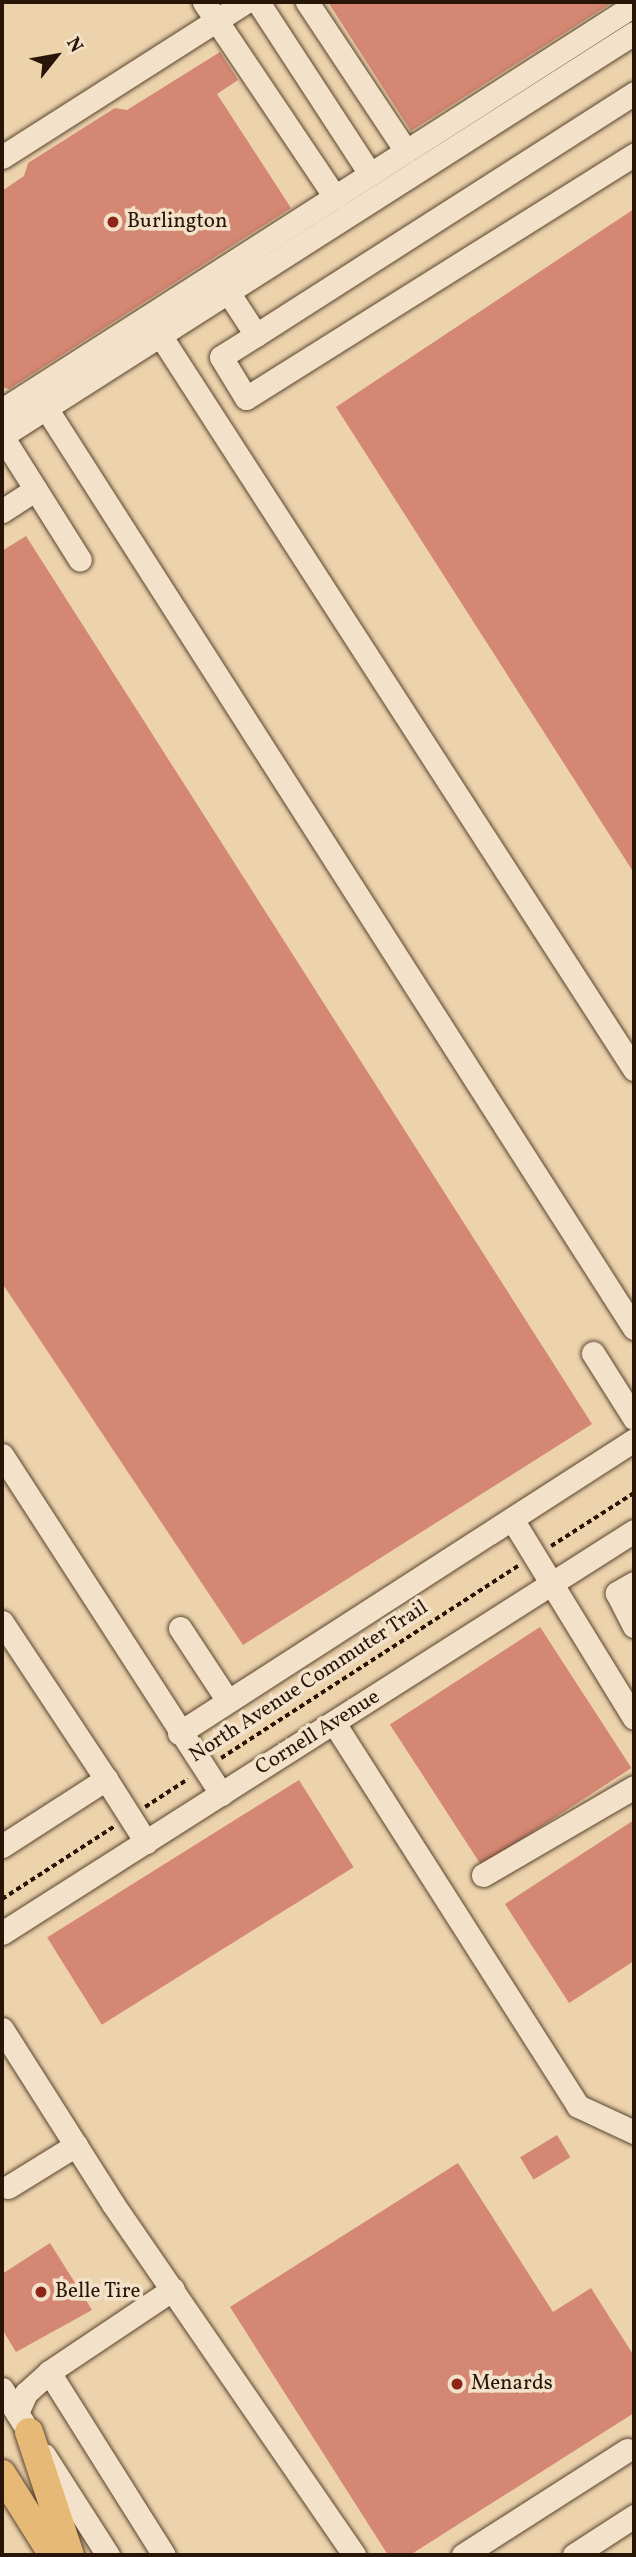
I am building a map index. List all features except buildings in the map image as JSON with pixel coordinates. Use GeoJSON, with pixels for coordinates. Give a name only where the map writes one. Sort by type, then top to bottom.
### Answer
{"type":"FeatureCollection","features":[{"type":"Feature","properties":{"kind":"main road"},"geometry":{"type":"LineString","coordinates":[[23,2423],[70,2555]]}},
{"type":"Feature","properties":{"kind":"main road"},"geometry":{"type":"LineString","coordinates":[[2,2474],[53,2555]]}},
{"type":"Feature","properties":{"kind":"street"},"geometry":{"type":"LineString","coordinates":[[2,157],[210,11],[244,2]]}},
{"type":"Feature","properties":{"kind":"street"},"geometry":{"type":"LineString","coordinates":[[258,2],[370,174]]}},
{"type":"Feature","properties":{"kind":"street"},"geometry":{"type":"LineString","coordinates":[[307,2],[406,151]]}},
{"type":"Feature","properties":{"kind":"street"},"geometry":{"type":"LineString","coordinates":[[2,410],[634,5]]}},
{"type":"Feature","properties":{"kind":"street"},"geometry":{"type":"LineString","coordinates":[[210,11],[335,197]]}},
{"type":"Feature","properties":{"kind":"street"},"geometry":{"type":"LineString","coordinates":[[80,560],[2,436],[634,33]]}},
{"type":"Feature","properties":{"kind":"street"},"geometry":{"type":"LineString","coordinates":[[634,93],[221,357],[246,398],[634,155]]}},
{"type":"Feature","properties":{"kind":"street"},"geometry":{"type":"LineString","coordinates":[[228,292],[256,335]]}},
{"type":"Feature","properties":{"kind":"street"},"geometry":{"type":"LineString","coordinates":[[160,335],[634,1069]]}},
{"type":"Feature","properties":{"kind":"street"},"geometry":{"type":"LineString","coordinates":[[46,408],[634,1328]]}},
{"type":"Feature","properties":{"kind":"street"},"geometry":{"type":"LineString","coordinates":[[2,511],[36,489]]}},
{"type":"Feature","properties":{"kind":"street"},"geometry":{"type":"LineString","coordinates":[[593,1353],[634,1418]]}},
{"type":"Feature","properties":{"kind":"street"},"geometry":{"type":"LineString","coordinates":[[179,1733],[634,1440]]}},
{"type":"Feature","properties":{"kind":"street"},"geometry":{"type":"LineString","coordinates":[[2,1455],[202,1770],[221,1794]]}},
{"type":"Feature","properties":{"kind":"street"},"geometry":{"type":"LineString","coordinates":[[512,1519],[550,1586],[634,1718]]}},
{"type":"Feature","properties":{"kind":"street","name":"Cornell Avenue"},"geometry":{"type":"LineString","coordinates":[[2,1933],[634,1531]]}},
{"type":"Feature","properties":{"kind":"street"},"geometry":{"type":"LineString","coordinates":[[634,1583],[617,1593],[634,1626]]}},
{"type":"Feature","properties":{"kind":"street"},"geometry":{"type":"LineString","coordinates":[[2,1622],[146,1842]]}},
{"type":"Feature","properties":{"kind":"street"},"geometry":{"type":"LineString","coordinates":[[180,1628],[228,1702]]}},
{"type":"Feature","properties":{"kind":"street"},"geometry":{"type":"LineString","coordinates":[[334,1723],[578,2106],[634,2132]]}},
{"type":"Feature","properties":{"kind":"street"},"geometry":{"type":"LineString","coordinates":[[2,1846],[106,1779]]}},
{"type":"Feature","properties":{"kind":"street"},"geometry":{"type":"LineString","coordinates":[[483,1875],[634,1787]]}},
{"type":"Feature","properties":{"kind":"street"},"geometry":{"type":"LineString","coordinates":[[6,2044],[354,2555]]}},
{"type":"Feature","properties":{"kind":"street"},"geometry":{"type":"LineString","coordinates":[[8,2186],[76,2145]]}},
{"type":"Feature","properties":{"kind":"street"},"geometry":{"type":"LineString","coordinates":[[23,2423],[26,2393],[49,2372],[173,2289]]}},
{"type":"Feature","properties":{"kind":"street"},"geometry":{"type":"LineString","coordinates":[[49,2372],[164,2555]]}},
{"type":"Feature","properties":{"kind":"street"},"geometry":{"type":"LineString","coordinates":[[2,2389],[108,2555]]}},
{"type":"Feature","properties":{"kind":"street"},"geometry":{"type":"LineString","coordinates":[[463,2555],[626,2450]]}},
{"type":"Feature","properties":{"kind":"street"},"geometry":{"type":"LineString","coordinates":[[574,2555],[634,2516]]}},
{"type":"Feature","properties":{"kind":"path","name":"North Avenue Commuter Trail"},"geometry":{"type":"LineString","coordinates":[[2,1899],[634,1493]]}},
{"type":"Feature","properties":{"kind":"place","name":"Burlington"},"geometry":{"type":"Point","coordinates":[113,222]}},
{"type":"Feature","properties":{"kind":"place","name":"Belle Tire"},"geometry":{"type":"Point","coordinates":[41,2292]}},
{"type":"Feature","properties":{"kind":"place","name":"Menards"},"geometry":{"type":"Point","coordinates":[457,2384]}}]}
